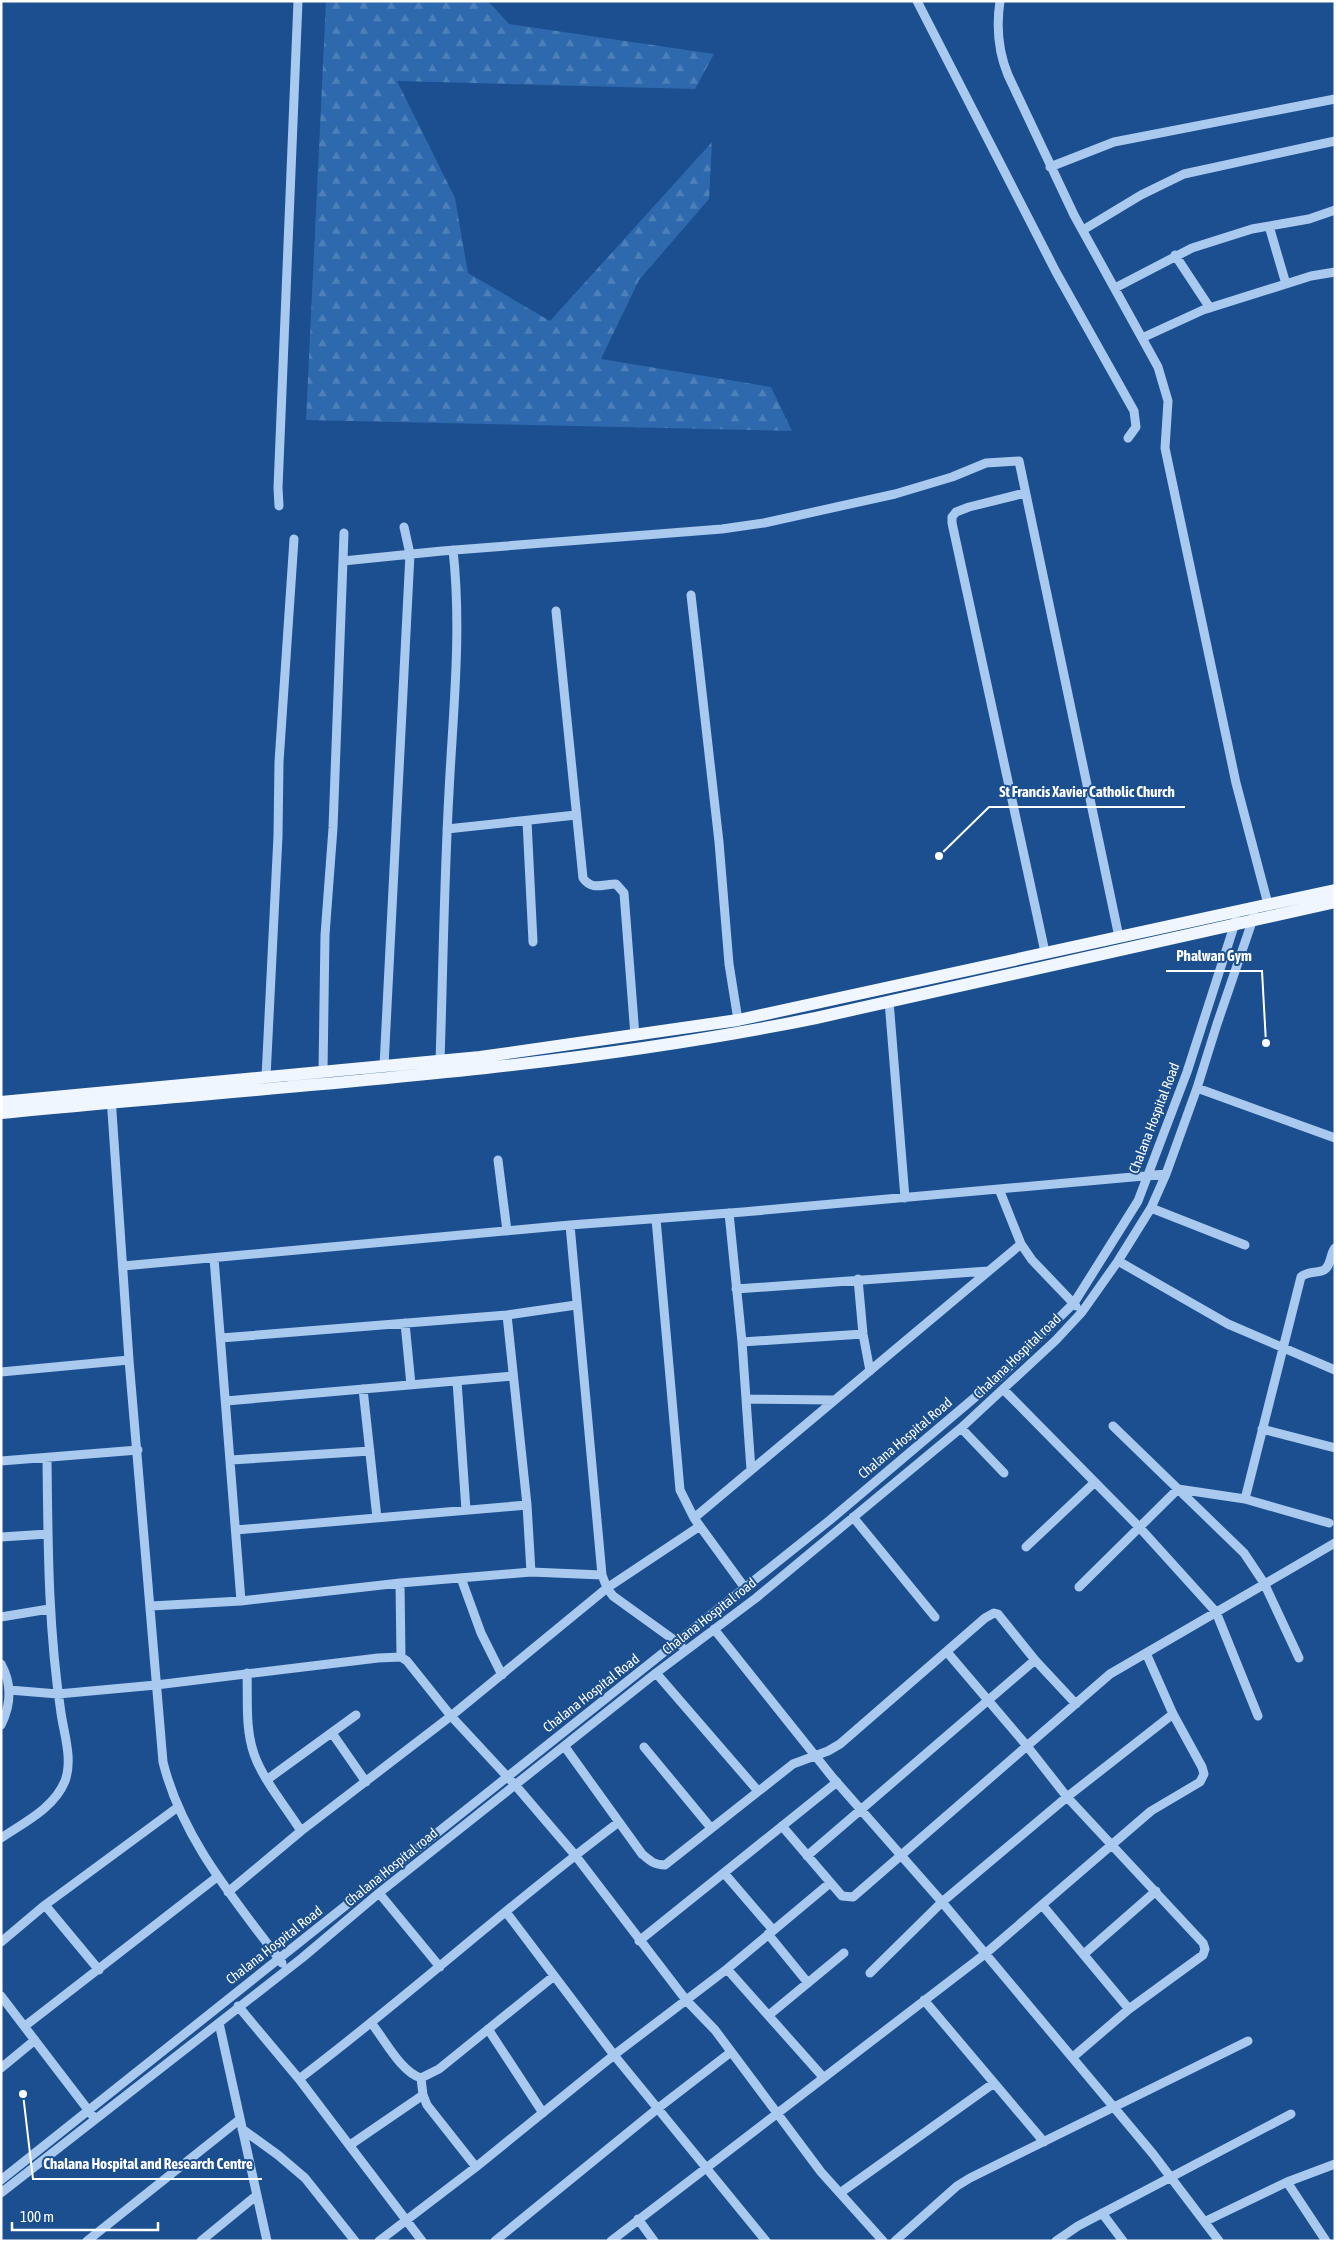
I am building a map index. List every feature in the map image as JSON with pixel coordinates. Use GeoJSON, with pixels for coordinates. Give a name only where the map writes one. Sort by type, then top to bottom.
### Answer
{"type":"FeatureCollection","features":[{"type":"Feature","properties":{"kind":"main road"},"geometry":{"type":"LineString","coordinates":[[1,1102],[111,1096],[501,1067],[772,1027],[1236,925],[1268,904],[1335,890]]}},
{"type":"Feature","properties":{"kind":"main road"},"geometry":{"type":"LineString","coordinates":[[1,1113],[111,1096],[266,1077],[440,1061],[635,1036],[738,1020],[1236,912],[1255,914],[1335,902]]}},
{"type":"Feature","properties":{"kind":"street"},"geometry":{"type":"LineString","coordinates":[[280,506],[278,488],[298,1]]}},
{"type":"Feature","properties":{"kind":"street"},"geometry":{"type":"LineString","coordinates":[[917,1],[1056,272],[1131,406],[1136,427],[1128,438]]}},
{"type":"Feature","properties":{"kind":"street"},"geometry":{"type":"LineString","coordinates":[[1000,1],[998,25],[1000,58],[1050,167],[1164,382],[1168,401],[1165,439],[1169,467],[1236,783],[1268,904]]}},
{"type":"Feature","properties":{"kind":"street"},"geometry":{"type":"LineString","coordinates":[[1050,167],[1114,142],[1335,99]]}},
{"type":"Feature","properties":{"kind":"street"},"geometry":{"type":"LineString","coordinates":[[1083,230],[1141,196],[1184,174],[1335,141]]}},
{"type":"Feature","properties":{"kind":"street"},"geometry":{"type":"LineString","coordinates":[[1115,288],[1175,255],[1235,234],[1309,219],[1335,210]]}},
{"type":"Feature","properties":{"kind":"street"},"geometry":{"type":"LineString","coordinates":[[1269,226],[1286,284]]}},
{"type":"Feature","properties":{"kind":"street"},"geometry":{"type":"LineString","coordinates":[[1175,255],[1210,308]]}},
{"type":"Feature","properties":{"kind":"street"},"geometry":{"type":"LineString","coordinates":[[1142,338],[1210,308],[1311,276],[1335,272]]}},
{"type":"Feature","properties":{"kind":"street"},"geometry":{"type":"LineString","coordinates":[[343,561],[453,550],[703,531],[764,522],[895,494],[952,477],[986,463],[1019,461],[1119,937]]}},
{"type":"Feature","properties":{"kind":"street"},"geometry":{"type":"LineString","coordinates":[[1025,493],[961,509],[952,517],[952,522],[1045,952]]}},
{"type":"Feature","properties":{"kind":"street"},"geometry":{"type":"LineString","coordinates":[[384,1066],[410,554],[404,527]]}},
{"type":"Feature","properties":{"kind":"street"},"geometry":{"type":"LineString","coordinates":[[323,1071],[325,935],[333,828],[344,533]]}},
{"type":"Feature","properties":{"kind":"street"},"geometry":{"type":"LineString","coordinates":[[266,1077],[278,836],[279,762],[294,539]]}},
{"type":"Feature","properties":{"kind":"street"},"geometry":{"type":"LineString","coordinates":[[440,1061],[447,830],[457,635],[456,578],[453,550]]}},
{"type":"Feature","properties":{"kind":"street"},"geometry":{"type":"LineString","coordinates":[[691,595],[717,822],[729,964],[738,1020]]}},
{"type":"Feature","properties":{"kind":"street"},"geometry":{"type":"LineString","coordinates":[[556,612],[583,878],[587,884],[593,887],[616,884],[624,893],[635,1036]]}},
{"type":"Feature","properties":{"kind":"street"},"geometry":{"type":"LineString","coordinates":[[447,830],[576,815]]}},
{"type":"Feature","properties":{"kind":"street"},"geometry":{"type":"LineString","coordinates":[[527,821],[533,942]]}},
{"type":"Feature","properties":{"kind":"street","name":"Chalana Hospital Road"},"geometry":{"type":"LineString","coordinates":[[1,2180],[830,1520],[999,1377],[1074,1303],[1138,1201],[1187,1072],[1236,925],[1236,912]]}},
{"type":"Feature","properties":{"kind":"street","name":"Chalana Hospital road"},"geometry":{"type":"LineString","coordinates":[[1,2193],[219,2023],[656,1673],[756,1598],[961,1428],[1056,1340],[1082,1312],[1118,1262],[1151,1208],[1166,1174],[1197,1088],[1255,914]]}},
{"type":"Feature","properties":{"kind":"street"},"geometry":{"type":"LineString","coordinates":[[889,1000],[905,1198]]}},
{"type":"Feature","properties":{"kind":"street"},"geometry":{"type":"LineString","coordinates":[[1197,1088],[1335,1138]]}},
{"type":"Feature","properties":{"kind":"street"},"geometry":{"type":"LineString","coordinates":[[111,1096],[129,1360],[163,1762],[169,1786],[178,1807],[206,1860],[286,1969]]}},
{"type":"Feature","properties":{"kind":"street"},"geometry":{"type":"LineString","coordinates":[[498,1160],[507,1231]]}},
{"type":"Feature","properties":{"kind":"street"},"geometry":{"type":"LineString","coordinates":[[123,1266],[570,1225],[905,1198],[1166,1174]]}},
{"type":"Feature","properties":{"kind":"street"},"geometry":{"type":"LineString","coordinates":[[999,1189],[1021,1244],[1032,1260],[1082,1312]]}},
{"type":"Feature","properties":{"kind":"street"},"geometry":{"type":"LineString","coordinates":[[1151,1208],[1245,1245]]}},
{"type":"Feature","properties":{"kind":"street"},"geometry":{"type":"LineString","coordinates":[[729,1213],[742,1342],[751,1470]]}},
{"type":"Feature","properties":{"kind":"street"},"geometry":{"type":"LineString","coordinates":[[656,1218],[679,1480],[684,1500],[697,1522],[745,1588]]}},
{"type":"Feature","properties":{"kind":"street"},"geometry":{"type":"LineString","coordinates":[[570,1225],[602,1575],[607,1588],[613,1596],[689,1650]]}},
{"type":"Feature","properties":{"kind":"street"},"geometry":{"type":"LineString","coordinates":[[228,1892],[301,1830],[451,1716],[607,1588],[697,1522],[751,1470],[1021,1244]]}},
{"type":"Feature","properties":{"kind":"street"},"geometry":{"type":"LineString","coordinates":[[1245,1499],[1301,1277],[1306,1273],[1325,1270],[1329,1265],[1330,1256],[1335,1248]]}},
{"type":"Feature","properties":{"kind":"street"},"geometry":{"type":"LineString","coordinates":[[214,1258],[241,1601]]}},
{"type":"Feature","properties":{"kind":"street"},"geometry":{"type":"LineString","coordinates":[[1118,1262],[1202,1311],[1335,1370]]}},
{"type":"Feature","properties":{"kind":"street"},"geometry":{"type":"LineString","coordinates":[[736,1288],[988,1271]]}},
{"type":"Feature","properties":{"kind":"street"},"geometry":{"type":"LineString","coordinates":[[858,1279],[862,1334],[870,1371]]}},
{"type":"Feature","properties":{"kind":"street"},"geometry":{"type":"LineString","coordinates":[[221,1338],[507,1315],[576,1305]]}},
{"type":"Feature","properties":{"kind":"street"},"geometry":{"type":"LineString","coordinates":[[507,1315],[527,1505],[531,1572]]}},
{"type":"Feature","properties":{"kind":"street"},"geometry":{"type":"LineString","coordinates":[[405,1323],[411,1385]]}},
{"type":"Feature","properties":{"kind":"street"},"geometry":{"type":"LineString","coordinates":[[742,1342],[862,1334]]}},
{"type":"Feature","properties":{"kind":"street"},"geometry":{"type":"LineString","coordinates":[[1,1372],[129,1360]]}},
{"type":"Feature","properties":{"kind":"street"},"geometry":{"type":"LineString","coordinates":[[226,1401],[513,1376]]}},
{"type":"Feature","properties":{"kind":"street"},"geometry":{"type":"LineString","coordinates":[[457,1380],[466,1510]]}},
{"type":"Feature","properties":{"kind":"street"},"geometry":{"type":"LineString","coordinates":[[363,1389],[377,1518]]}},
{"type":"Feature","properties":{"kind":"street"},"geometry":{"type":"LineString","coordinates":[[1004,1390],[1140,1528],[1216,1612],[1258,1716]]}},
{"type":"Feature","properties":{"kind":"street"},"geometry":{"type":"LineString","coordinates":[[746,1399],[836,1400]]}},
{"type":"Feature","properties":{"kind":"street"},"geometry":{"type":"LineString","coordinates":[[1113,1426],[1244,1553],[1264,1583],[1299,1658]]}},
{"type":"Feature","properties":{"kind":"street"},"geometry":{"type":"LineString","coordinates":[[961,1428],[1004,1473]]}},
{"type":"Feature","properties":{"kind":"street"},"geometry":{"type":"LineString","coordinates":[[1262,1429],[1335,1448]]}},
{"type":"Feature","properties":{"kind":"street"},"geometry":{"type":"LineString","coordinates":[[1,1461],[138,1450]]}},
{"type":"Feature","properties":{"kind":"street"},"geometry":{"type":"LineString","coordinates":[[231,1460],[370,1451]]}},
{"type":"Feature","properties":{"kind":"street"},"geometry":{"type":"LineString","coordinates":[[1,1838],[49,1805],[59,1794],[66,1778],[68,1760],[58,1694],[49,1609],[48,1458]]}},
{"type":"Feature","properties":{"kind":"street"},"geometry":{"type":"LineString","coordinates":[[1026,1547],[1095,1482]]}},
{"type":"Feature","properties":{"kind":"street"},"geometry":{"type":"LineString","coordinates":[[1079,1587],[1140,1528],[1171,1493],[1178,1489],[1245,1499],[1329,1523]]}},
{"type":"Feature","properties":{"kind":"street"},"geometry":{"type":"LineString","coordinates":[[236,1530],[527,1505]]}},
{"type":"Feature","properties":{"kind":"street"},"geometry":{"type":"LineString","coordinates":[[853,1517],[935,1617]]}},
{"type":"Feature","properties":{"kind":"street"},"geometry":{"type":"LineString","coordinates":[[1,1537],[48,1534]]}},
{"type":"Feature","properties":{"kind":"street"},"geometry":{"type":"LineString","coordinates":[[782,1826],[842,1896],[853,1897],[902,1857],[1110,1674],[1335,1543]]}},
{"type":"Feature","properties":{"kind":"street"},"geometry":{"type":"LineString","coordinates":[[151,1606],[241,1601],[400,1583],[531,1572],[602,1575]]}},
{"type":"Feature","properties":{"kind":"street"},"geometry":{"type":"LineString","coordinates":[[461,1578],[481,1633],[502,1674]]}},
{"type":"Feature","properties":{"kind":"street"},"geometry":{"type":"LineString","coordinates":[[400,1583],[401,1657]]}},
{"type":"Feature","properties":{"kind":"street"},"geometry":{"type":"LineString","coordinates":[[1,1617],[49,1609]]}},
{"type":"Feature","properties":{"kind":"street"},"geometry":{"type":"LineString","coordinates":[[565,1747],[642,1854],[657,1865],[665,1865],[793,1764],[840,1744],[985,1618],[994,1613],[998,1614],[1035,1660],[1076,1704]]}},
{"type":"Feature","properties":{"kind":"street"},"geometry":{"type":"LineString","coordinates":[[714,1629],[837,1782],[942,1902],[1073,2057],[1112,2108],[1206,2221],[1219,2241]]}},
{"type":"Feature","properties":{"kind":"street"},"geometry":{"type":"LineString","coordinates":[[948,1652],[1067,1797],[1156,1891],[1199,1939],[1205,1949],[1203,1955],[1129,2008],[1073,2057]]}},
{"type":"Feature","properties":{"kind":"street"},"geometry":{"type":"LineString","coordinates":[[611,2241],[776,2112],[985,1954],[1158,1805],[1200,1782],[1204,1774],[1202,1767],[1174,1714],[1146,1653]]}},
{"type":"Feature","properties":{"kind":"street"},"geometry":{"type":"LineString","coordinates":[[9,1690],[58,1694],[156,1685],[378,1658],[401,1657],[407,1661],[451,1716],[508,1777],[575,1855],[686,2000],[715,2030],[821,2172],[883,2241]]}},
{"type":"Feature","properties":{"kind":"street"},"geometry":{"type":"LineString","coordinates":[[807,1856],[860,1808],[1035,1660]]}},
{"type":"Feature","properties":{"kind":"street"},"geometry":{"type":"LineString","coordinates":[[1,1664],[9,1690],[8,1709],[1,1725]]}},
{"type":"Feature","properties":{"kind":"street"},"geometry":{"type":"LineString","coordinates":[[247,1673],[249,1734],[254,1754],[301,1830]]}},
{"type":"Feature","properties":{"kind":"street"},"geometry":{"type":"LineString","coordinates":[[656,1673],[758,1790]]}},
{"type":"Feature","properties":{"kind":"street"},"geometry":{"type":"LineString","coordinates":[[870,1973],[942,1902],[1067,1797],[1174,1714]]}},
{"type":"Feature","properties":{"kind":"street"},"geometry":{"type":"LineString","coordinates":[[268,1779],[356,1715]]}},
{"type":"Feature","properties":{"kind":"street"},"geometry":{"type":"LineString","coordinates":[[332,1733],[366,1782]]}},
{"type":"Feature","properties":{"kind":"street"},"geometry":{"type":"LineString","coordinates":[[644,1747],[711,1828]]}},
{"type":"Feature","properties":{"kind":"street"},"geometry":{"type":"LineString","coordinates":[[639,1941],[837,1782]]}},
{"type":"Feature","properties":{"kind":"street"},"geometry":{"type":"LineString","coordinates":[[1,1942],[45,1905],[178,1807]]}},
{"type":"Feature","properties":{"kind":"street"},"geometry":{"type":"LineString","coordinates":[[299,2080],[372,2024],[575,1855],[619,1822]]}},
{"type":"Feature","properties":{"kind":"street"},"geometry":{"type":"LineString","coordinates":[[724,1873],[808,1983]]}},
{"type":"Feature","properties":{"kind":"street"},"geometry":{"type":"LineString","coordinates":[[25,2026],[217,1877]]}},
{"type":"Feature","properties":{"kind":"street"},"geometry":{"type":"LineString","coordinates":[[379,2241],[406,2222],[614,2055],[727,1968],[830,1883]]}},
{"type":"Feature","properties":{"kind":"street"},"geometry":{"type":"LineString","coordinates":[[1084,1954],[1156,1891]]}},
{"type":"Feature","properties":{"kind":"street"},"geometry":{"type":"LineString","coordinates":[[379,1893],[440,1967]]}},
{"type":"Feature","properties":{"kind":"street"},"geometry":{"type":"LineString","coordinates":[[45,1905],[99,1970]]}},
{"type":"Feature","properties":{"kind":"street"},"geometry":{"type":"LineString","coordinates":[[1043,1906],[1129,2008]]}},
{"type":"Feature","properties":{"kind":"street"},"geometry":{"type":"LineString","coordinates":[[506,1912],[614,2055],[766,2241]]}},
{"type":"Feature","properties":{"kind":"street"},"geometry":{"type":"LineString","coordinates":[[768,2015],[844,1953]]}},
{"type":"Feature","properties":{"kind":"street"},"geometry":{"type":"LineString","coordinates":[[727,1968],[823,2077]]}},
{"type":"Feature","properties":{"kind":"street"},"geometry":{"type":"LineString","coordinates":[[372,2024],[405,2068],[413,2076],[422,2078],[439,2070],[554,1976]]}},
{"type":"Feature","properties":{"kind":"street"},"geometry":{"type":"LineString","coordinates":[[1,1996],[96,2120]]}},
{"type":"Feature","properties":{"kind":"street"},"geometry":{"type":"LineString","coordinates":[[924,2000],[1044,2142]]}},
{"type":"Feature","properties":{"kind":"street"},"geometry":{"type":"LineString","coordinates":[[238,2006],[350,2145],[422,2241]]}},
{"type":"Feature","properties":{"kind":"street"},"geometry":{"type":"LineString","coordinates":[[219,2023],[267,2241]]}},
{"type":"Feature","properties":{"kind":"street"},"geometry":{"type":"LineString","coordinates":[[488,2029],[543,2113]]}},
{"type":"Feature","properties":{"kind":"street"},"geometry":{"type":"LineString","coordinates":[[1,2068],[35,2040]]}},
{"type":"Feature","properties":{"kind":"street"},"geometry":{"type":"LineString","coordinates":[[895,2241],[957,2186],[970,2178],[1248,2041]]}},
{"type":"Feature","properties":{"kind":"street"},"geometry":{"type":"LineString","coordinates":[[495,2241],[657,2109],[731,2052]]}},
{"type":"Feature","properties":{"kind":"street"},"geometry":{"type":"LineString","coordinates":[[422,2078],[423,2095],[427,2105],[476,2167]]}},
{"type":"Feature","properties":{"kind":"street"},"geometry":{"type":"LineString","coordinates":[[840,2193],[994,2083]]}},
{"type":"Feature","properties":{"kind":"street"},"geometry":{"type":"LineString","coordinates":[[350,2145],[423,2095]]}},
{"type":"Feature","properties":{"kind":"street"},"geometry":{"type":"LineString","coordinates":[[1056,2241],[1102,2213],[1292,2114]]}},
{"type":"Feature","properties":{"kind":"street"},"geometry":{"type":"LineString","coordinates":[[87,2241],[241,2125]]}},
{"type":"Feature","properties":{"kind":"street"},"geometry":{"type":"LineString","coordinates":[[241,2125],[305,2178],[355,2241]]}},
{"type":"Feature","properties":{"kind":"street"},"geometry":{"type":"LineString","coordinates":[[1206,2221],[1287,2182],[1335,2164]]}},
{"type":"Feature","properties":{"kind":"street"},"geometry":{"type":"LineString","coordinates":[[1287,2182],[1326,2241]]}},
{"type":"Feature","properties":{"kind":"street"},"geometry":{"type":"LineString","coordinates":[[201,2241],[257,2195]]}},
{"type":"Feature","properties":{"kind":"street"},"geometry":{"type":"LineString","coordinates":[[1102,2213],[1123,2241]]}},
{"type":"Feature","properties":{"kind":"street"},"geometry":{"type":"LineString","coordinates":[[638,2220],[654,2241]]}},
{"type":"Feature","properties":{"kind":"green space"},"geometry":{"type":"Polygon","coordinates":[[[326,1],[488,1],[509,24],[714,54],[695,89],[397,81],[455,198],[468,273],[550,321],[712,142],[709,199],[639,280],[601,359],[771,387],[792,431],[306,420],[326,1]]]}},
{"type":"Feature","properties":{"kind":"place","name":"St Francis Xavier Catholic Church"},"geometry":{"type":"Point","coordinates":[939,856]}},
{"type":"Feature","properties":{"kind":"place","name":"Phalwan Gym"},"geometry":{"type":"Point","coordinates":[1266,1043]}},
{"type":"Feature","properties":{"kind":"place","name":"Chalana Hospital and Research Centre"},"geometry":{"type":"Point","coordinates":[23,2094]}}]}
